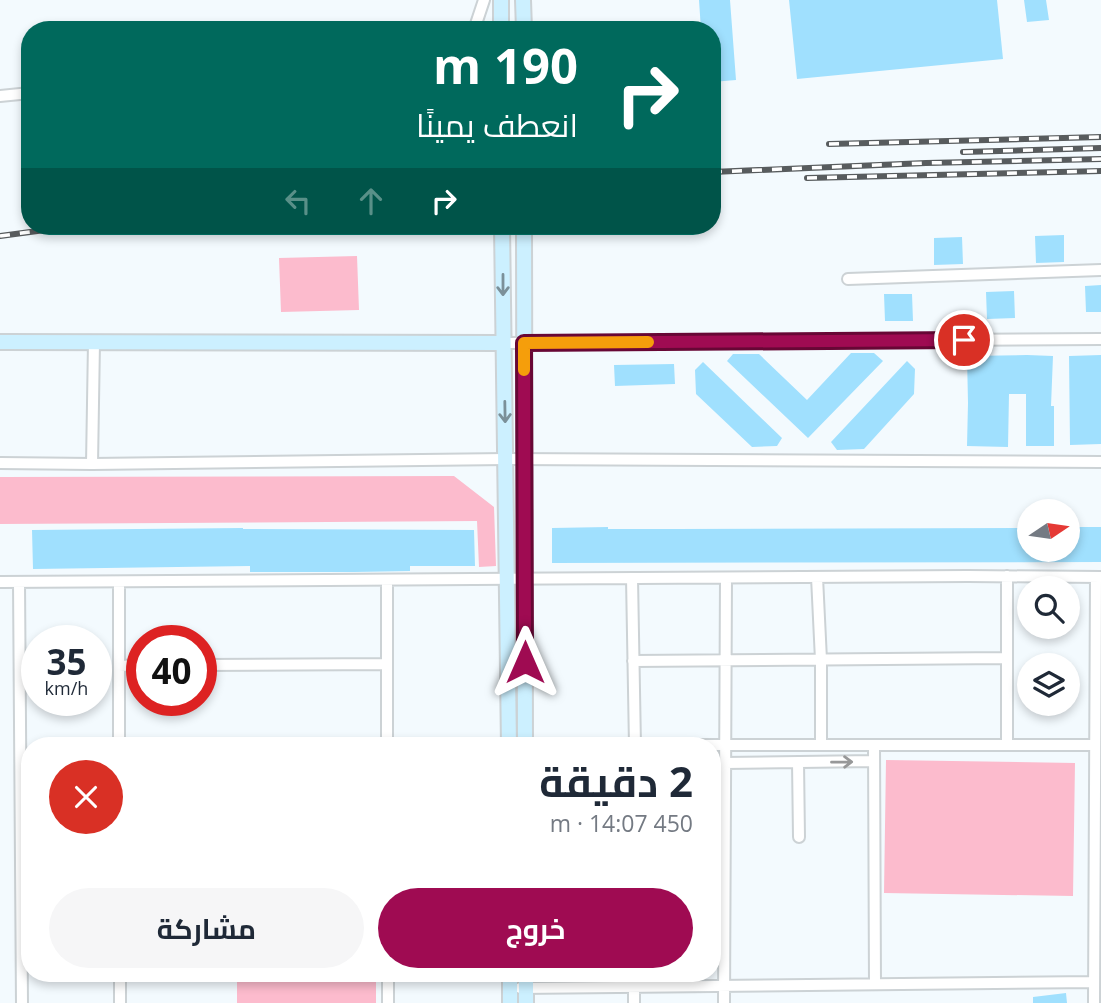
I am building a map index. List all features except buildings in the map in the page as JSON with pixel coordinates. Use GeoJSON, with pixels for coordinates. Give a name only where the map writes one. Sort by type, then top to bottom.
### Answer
{"type":"FeatureCollection","features":[{"type":"Feature","properties":{"kind":"street"},"geometry":{"type":"LineString","coordinates":[[477,21],[484,0]]}},
{"type":"Feature","properties":{"kind":"street"},"geometry":{"type":"LineString","coordinates":[[501,0],[501,21]]}},
{"type":"Feature","properties":{"kind":"street"},"geometry":{"type":"LineString","coordinates":[[523,0],[524,21]]}},
{"type":"Feature","properties":{"kind":"street"},"geometry":{"type":"LineString","coordinates":[[0,96],[21,94]]}},
{"type":"Feature","properties":{"kind":"street"},"geometry":{"type":"LineString","coordinates":[[502,235],[509,737]]}},
{"type":"Feature","properties":{"kind":"street"},"geometry":{"type":"LineString","coordinates":[[524,235],[525,737]]}},
{"type":"Feature","properties":{"kind":"street"},"geometry":{"type":"LineString","coordinates":[[848,279],[1101,270]]}},
{"type":"Feature","properties":{"kind":"street"},"geometry":{"type":"LineString","coordinates":[[0,342],[524,343],[1101,339]]}},
{"type":"Feature","properties":{"kind":"street"},"geometry":{"type":"LineString","coordinates":[[92,464],[94,342]]}},
{"type":"Feature","properties":{"kind":"street"},"geometry":{"type":"LineString","coordinates":[[0,463],[506,460],[1101,462]]}},
{"type":"Feature","properties":{"kind":"street"},"geometry":{"type":"LineString","coordinates":[[1007,576],[1007,745]]}},
{"type":"Feature","properties":{"kind":"street"},"geometry":{"type":"LineString","coordinates":[[0,582],[1007,576],[1099,578],[1095,745],[1098,859],[1094,1003]]}},
{"type":"Feature","properties":{"kind":"street"},"geometry":{"type":"LineString","coordinates":[[632,578],[635,737]]}},
{"type":"Feature","properties":{"kind":"street"},"geometry":{"type":"LineString","coordinates":[[724,1003],[726,578]]}},
{"type":"Feature","properties":{"kind":"street"},"geometry":{"type":"LineString","coordinates":[[817,578],[821,745]]}},
{"type":"Feature","properties":{"kind":"street"},"geometry":{"type":"LineString","coordinates":[[387,581],[387,737]]}},
{"type":"Feature","properties":{"kind":"street"},"geometry":{"type":"LineString","coordinates":[[19,582],[21,863]]}},
{"type":"Feature","properties":{"kind":"street"},"geometry":{"type":"LineString","coordinates":[[119,582],[119,737]]}},
{"type":"Feature","properties":{"kind":"street"},"geometry":{"type":"LineString","coordinates":[[633,662],[1006,659]]}},
{"type":"Feature","properties":{"kind":"street"},"geometry":{"type":"LineString","coordinates":[[217,665],[387,664]]}},
{"type":"Feature","properties":{"kind":"street"},"geometry":{"type":"LineString","coordinates":[[119,666],[126,666]]}},
{"type":"Feature","properties":{"kind":"street"},"geometry":{"type":"LineString","coordinates":[[721,745],[1095,745]]}},
{"type":"Feature","properties":{"kind":"street"},"geometry":{"type":"LineString","coordinates":[[874,745],[875,984]]}},
{"type":"Feature","properties":{"kind":"street"},"geometry":{"type":"LineString","coordinates":[[725,763],[874,761]]}},
{"type":"Feature","properties":{"kind":"street"},"geometry":{"type":"LineString","coordinates":[[799,762],[799,837]]}},
{"type":"Feature","properties":{"kind":"street"},"geometry":{"type":"LineString","coordinates":[[22,982],[22,1003]]}},
{"type":"Feature","properties":{"kind":"street"},"geometry":{"type":"LineString","coordinates":[[120,982],[120,1003]]}},
{"type":"Feature","properties":{"kind":"street"},"geometry":{"type":"LineString","coordinates":[[388,982],[388,1003]]}},
{"type":"Feature","properties":{"kind":"street"},"geometry":{"type":"LineString","coordinates":[[510,982],[510,1003]]}},
{"type":"Feature","properties":{"kind":"street"},"geometry":{"type":"LineString","coordinates":[[526,982],[526,1003]]}},
{"type":"Feature","properties":{"kind":"street"},"geometry":{"type":"LineString","coordinates":[[557,982],[634,987],[1094,982]]}},
{"type":"Feature","properties":{"kind":"street"},"geometry":{"type":"LineString","coordinates":[[634,982],[634,1003]]}},
{"type":"Feature","properties":{"kind":"shaded area"},"geometry":{"type":"Polygon","coordinates":[[[357,256],[359,310],[281,312],[279,258],[357,256]]]}},
{"type":"Feature","properties":{"kind":"shaded area"},"geometry":{"type":"Polygon","coordinates":[[[454,476],[494,507],[496,566],[479,567],[477,521],[0,524],[0,477],[454,476]]]}},
{"type":"Feature","properties":{"kind":"shaded area"},"geometry":{"type":"Polygon","coordinates":[[[886,760],[1075,763],[1073,896],[884,893],[886,760]]]}},
{"type":"Feature","properties":{"kind":"shaded area"},"geometry":{"type":"Polygon","coordinates":[[[237,982],[376,982],[376,1003],[237,1003],[237,982]]]}},
{"type":"Feature","properties":{"kind":"railway"},"geometry":{"type":"LineString","coordinates":[[829,144],[1101,137]]}},
{"type":"Feature","properties":{"kind":"railway"},"geometry":{"type":"LineString","coordinates":[[963,152],[1101,148]]}},
{"type":"Feature","properties":{"kind":"railway"},"geometry":{"type":"LineString","coordinates":[[721,172],[1101,159]]}},
{"type":"Feature","properties":{"kind":"railway"},"geometry":{"type":"LineString","coordinates":[[807,178],[1101,171]]}},
{"type":"Feature","properties":{"kind":"railway"},"geometry":{"type":"LineString","coordinates":[[0,236],[21,233]]}},
{"type":"Feature","properties":{"kind":"slow traffic"},"geometry":{"type":"LineString","coordinates":[[524,370],[524,343],[648,342]]}},
{"type":"Feature","properties":{"kind":"route"},"geometry":{"type":"LineString","coordinates":[[525,662],[524,343],[964,340]]}}]}
